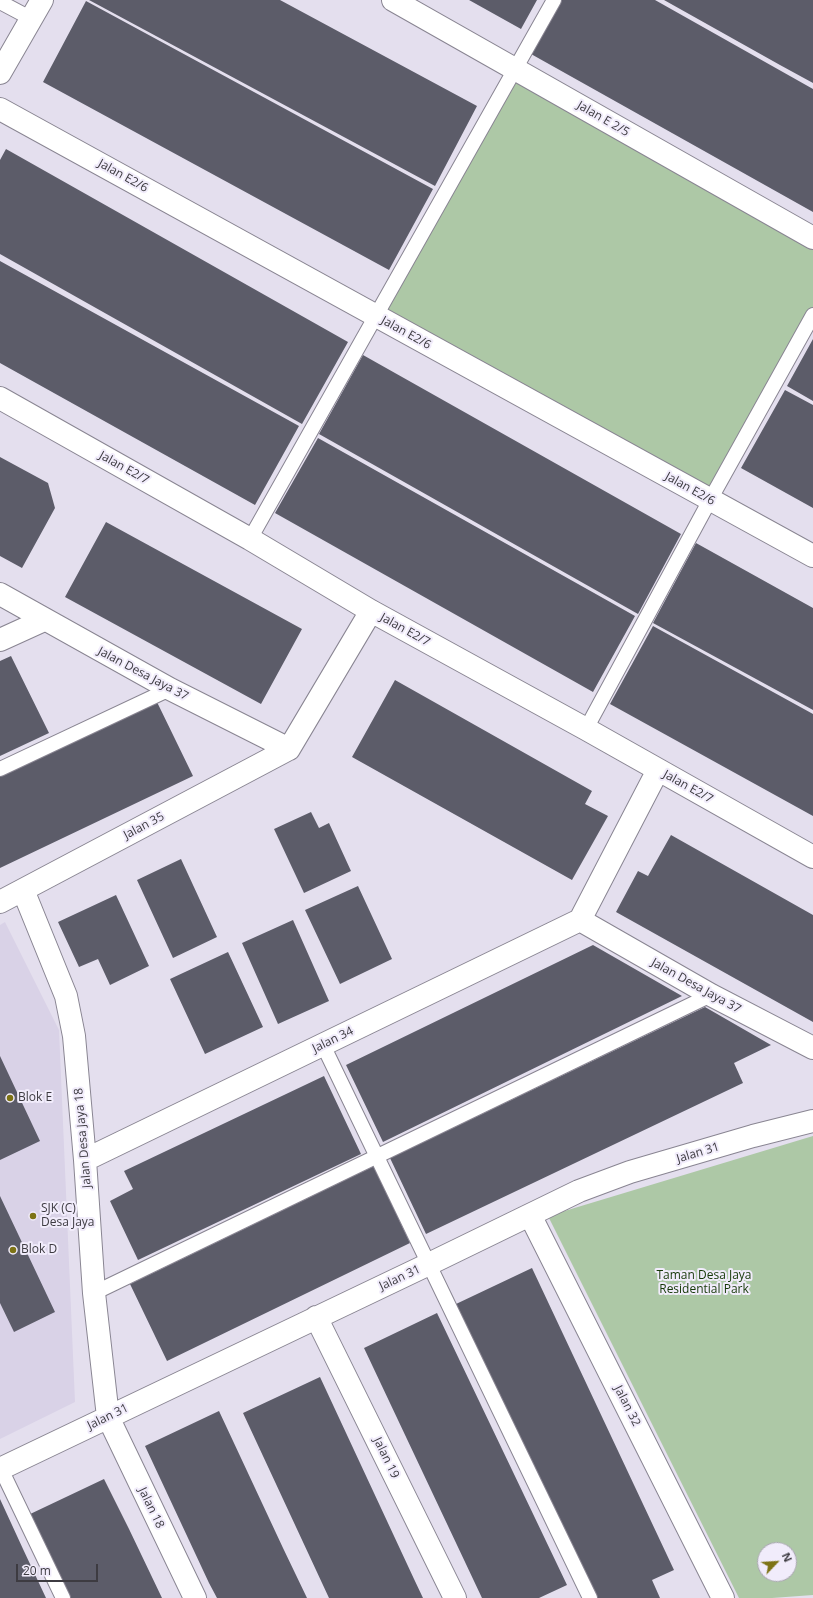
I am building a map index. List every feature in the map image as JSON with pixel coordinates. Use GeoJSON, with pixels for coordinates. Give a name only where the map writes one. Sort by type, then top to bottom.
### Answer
{"type":"FeatureCollection","features":[{"type":"Feature","properties":{"kind":"street"},"geometry":{"type":"LineString","coordinates":[[0,73],[42,0]]}},
{"type":"Feature","properties":{"kind":"street","name":"Jalan E 2/5"},"geometry":{"type":"LineString","coordinates":[[393,0],[813,238]]}},
{"type":"Feature","properties":{"kind":"street","name":"Jalan E2/6"},"geometry":{"type":"LineString","coordinates":[[0,108],[813,556]]}},
{"type":"Feature","properties":{"kind":"street","name":"Jalan E2/7"},"geometry":{"type":"LineString","coordinates":[[0,398],[250,539],[371,611],[586,729],[813,857]]}},
{"type":"Feature","properties":{"kind":"street","name":"Jalan Desa Jaya 37"},"geometry":{"type":"LineString","coordinates":[[0,594],[44,620],[170,689],[289,750]]}},
{"type":"Feature","properties":{"kind":"street"},"geometry":{"type":"LineString","coordinates":[[289,750],[371,611]]}},
{"type":"Feature","properties":{"kind":"street"},"geometry":{"type":"LineString","coordinates":[[0,640],[44,620]]}},
{"type":"Feature","properties":{"kind":"street","name":"Jalan 35"},"geometry":{"type":"LineString","coordinates":[[0,902],[289,750]]}},
{"type":"Feature","properties":{"kind":"street"},"geometry":{"type":"LineString","coordinates":[[580,920],[658,770]]}},
{"type":"Feature","properties":{"kind":"street","name":"Jalan Desa Jaya 18"},"geometry":{"type":"LineString","coordinates":[[23,890],[66,996],[74,1036],[85,1160],[94,1293],[108,1417]]}},
{"type":"Feature","properties":{"kind":"street","name":"Jalan Desa Jaya 37"},"geometry":{"type":"LineString","coordinates":[[580,920],[710,995],[813,1048]]}},
{"type":"Feature","properties":{"kind":"street","name":"Jalan 34"},"geometry":{"type":"LineString","coordinates":[[85,1160],[580,920]]}},
{"type":"Feature","properties":{"kind":"street","name":"Jalan 31"},"geometry":{"type":"LineString","coordinates":[[0,1469],[429,1264],[579,1190],[630,1172],[753,1136],[813,1121]]}},
{"type":"Feature","properties":{"kind":"street","name":"Jalan 32"},"geometry":{"type":"LineString","coordinates":[[530,1215],[723,1598]]}},
{"type":"Feature","properties":{"kind":"street","name":"Jalan 19"},"geometry":{"type":"LineString","coordinates":[[316,1317],[455,1598]]}},
{"type":"Feature","properties":{"kind":"street","name":"Jalan 18"},"geometry":{"type":"LineString","coordinates":[[108,1417],[195,1598]]}},
{"type":"Feature","properties":{"kind":"lane"},"geometry":{"type":"LineString","coordinates":[[250,539],[554,0]]}},
{"type":"Feature","properties":{"kind":"lane"},"geometry":{"type":"LineString","coordinates":[[0,2],[32,19]]}},
{"type":"Feature","properties":{"kind":"lane"},"geometry":{"type":"LineString","coordinates":[[586,729],[710,500],[813,315]]}},
{"type":"Feature","properties":{"kind":"lane"},"geometry":{"type":"LineString","coordinates":[[0,769],[170,689]]}},
{"type":"Feature","properties":{"kind":"lane"},"geometry":{"type":"LineString","coordinates":[[94,1293],[710,995]]}},
{"type":"Feature","properties":{"kind":"lane"},"geometry":{"type":"LineString","coordinates":[[323,1045],[590,1598]]}},
{"type":"Feature","properties":{"kind":"lane"},"geometry":{"type":"LineString","coordinates":[[0,1469],[63,1598]]}},
{"type":"Feature","properties":{"kind":"shaded area","name":"SJK (C) Desa Jaya"},"geometry":{"type":"Polygon","coordinates":[[[5,922],[59,1030],[75,1402],[0,1439],[0,925],[5,922]]]}},
{"type":"Feature","properties":{"kind":"green space"},"geometry":{"type":"Polygon","coordinates":[[[515,69],[813,238],[813,315],[710,500],[376,316],[515,69]]]}},
{"type":"Feature","properties":{"kind":"green space","name":"Taman Desa Jaya Residential Park"},"geometry":{"type":"Polygon","coordinates":[[[813,1136],[813,1595],[772,1598],[739,1598],[548,1216],[813,1136]]]}},
{"type":"Feature","properties":{"kind":"building"},"geometry":{"type":"Polygon","coordinates":[[[89,0],[280,0],[477,106],[435,186],[89,0]]]}},
{"type":"Feature","properties":{"kind":"building"},"geometry":{"type":"Polygon","coordinates":[[[469,0],[537,0],[521,29],[469,0]]]}},
{"type":"Feature","properties":{"kind":"building"},"geometry":{"type":"Polygon","coordinates":[[[562,0],[655,0],[813,89],[813,212],[531,54],[562,0]]]}},
{"type":"Feature","properties":{"kind":"building"},"geometry":{"type":"Polygon","coordinates":[[[664,0],[813,0],[813,83],[780,65],[664,0]]]}},
{"type":"Feature","properties":{"kind":"building"},"geometry":{"type":"Polygon","coordinates":[[[86,1],[433,189],[389,270],[43,82],[86,1]]]}},
{"type":"Feature","properties":{"kind":"building"},"geometry":{"type":"Polygon","coordinates":[[[6,149],[348,342],[302,424],[0,254],[0,160],[6,149]]]}},
{"type":"Feature","properties":{"kind":"building"},"geometry":{"type":"Polygon","coordinates":[[[0,261],[299,426],[255,505],[0,363],[0,261]]]}},
{"type":"Feature","properties":{"kind":"building"},"geometry":{"type":"Polygon","coordinates":[[[813,339],[813,401],[787,386],[813,339]]]}},
{"type":"Feature","properties":{"kind":"building"},"geometry":{"type":"Polygon","coordinates":[[[363,355],[681,534],[638,614],[319,434],[363,355]]]}},
{"type":"Feature","properties":{"kind":"building"},"geometry":{"type":"Polygon","coordinates":[[[785,390],[813,405],[813,508],[741,468],[785,390]]]}},
{"type":"Feature","properties":{"kind":"building"},"geometry":{"type":"Polygon","coordinates":[[[318,438],[635,616],[593,692],[275,513],[318,438]]]}},
{"type":"Feature","properties":{"kind":"building"},"geometry":{"type":"Polygon","coordinates":[[[0,457],[48,483],[55,508],[22,568],[0,556],[0,457]]]}},
{"type":"Feature","properties":{"kind":"building"},"geometry":{"type":"Polygon","coordinates":[[[106,522],[302,629],[261,704],[65,597],[106,522]]]}},
{"type":"Feature","properties":{"kind":"building"},"geometry":{"type":"Polygon","coordinates":[[[696,543],[813,608],[813,710],[653,623],[696,543]]]}},
{"type":"Feature","properties":{"kind":"building"},"geometry":{"type":"Polygon","coordinates":[[[653,626],[813,714],[813,816],[610,704],[653,626]]]}},
{"type":"Feature","properties":{"kind":"building"},"geometry":{"type":"Polygon","coordinates":[[[11,656],[49,733],[0,756],[0,661],[11,656]]]}},
{"type":"Feature","properties":{"kind":"building"},"geometry":{"type":"Polygon","coordinates":[[[395,680],[592,791],[585,804],[608,816],[572,880],[352,757],[395,680]]]}},
{"type":"Feature","properties":{"kind":"building"},"geometry":{"type":"Polygon","coordinates":[[[156,700],[193,776],[0,868],[0,775],[156,700]]]}},
{"type":"Feature","properties":{"kind":"building"},"geometry":{"type":"Polygon","coordinates":[[[311,812],[319,828],[329,823],[351,871],[304,893],[274,829],[311,812]]]}},
{"type":"Feature","properties":{"kind":"building"},"geometry":{"type":"Polygon","coordinates":[[[671,835],[813,915],[813,1022],[616,912],[638,871],[648,876],[671,835]]]}},
{"type":"Feature","properties":{"kind":"building"},"geometry":{"type":"Polygon","coordinates":[[[181,859],[217,937],[173,958],[137,880],[181,859]]]}},
{"type":"Feature","properties":{"kind":"building"},"geometry":{"type":"Polygon","coordinates":[[[358,886],[392,959],[340,984],[305,910],[358,886]]]}},
{"type":"Feature","properties":{"kind":"building"},"geometry":{"type":"Polygon","coordinates":[[[116,895],[149,966],[110,985],[98,959],[79,967],[58,922],[116,895]]]}},
{"type":"Feature","properties":{"kind":"building"},"geometry":{"type":"Polygon","coordinates":[[[293,920],[329,1001],[278,1024],[242,943],[293,920]]]}},
{"type":"Feature","properties":{"kind":"building"},"geometry":{"type":"Polygon","coordinates":[[[593,945],[682,996],[383,1142],[346,1065],[593,945]]]}},
{"type":"Feature","properties":{"kind":"building"},"geometry":{"type":"Polygon","coordinates":[[[228,952],[263,1027],[205,1054],[170,979],[228,952]]]}},
{"type":"Feature","properties":{"kind":"building"},"geometry":{"type":"Polygon","coordinates":[[[705,1007],[771,1045],[734,1063],[743,1083],[426,1234],[390,1158],[705,1007]]]}},
{"type":"Feature","properties":{"kind":"building","name":"Blok E"},"geometry":{"type":"Polygon","coordinates":[[[0,1056],[40,1141],[0,1160],[0,1056]]]}},
{"type":"Feature","properties":{"kind":"building"},"geometry":{"type":"Polygon","coordinates":[[[324,1076],[361,1154],[138,1260],[110,1201],[133,1189],[124,1171],[324,1076]]]}},
{"type":"Feature","properties":{"kind":"building"},"geometry":{"type":"Polygon","coordinates":[[[374,1166],[410,1243],[167,1361],[130,1284],[374,1166]]]}},
{"type":"Feature","properties":{"kind":"building","name":"Blok D"},"geometry":{"type":"Polygon","coordinates":[[[0,1196],[55,1312],[14,1332],[0,1303],[0,1196]]]}},
{"type":"Feature","properties":{"kind":"building"},"geometry":{"type":"Polygon","coordinates":[[[532,1268],[674,1570],[652,1580],[660,1598],[594,1598],[456,1304],[532,1268]]]}},
{"type":"Feature","properties":{"kind":"building"},"geometry":{"type":"Polygon","coordinates":[[[437,1313],[567,1585],[539,1598],[482,1598],[364,1348],[437,1313]]]}},
{"type":"Feature","properties":{"kind":"building"},"geometry":{"type":"Polygon","coordinates":[[[320,1377],[423,1598],[329,1598],[243,1413],[320,1377]]]}},
{"type":"Feature","properties":{"kind":"building"},"geometry":{"type":"Polygon","coordinates":[[[219,1411],[307,1598],[217,1598],[209,1583],[145,1446],[219,1411]]]}},
{"type":"Feature","properties":{"kind":"building"},"geometry":{"type":"Polygon","coordinates":[[[104,1479],[162,1598],[65,1598],[26,1516],[104,1479]]]}},
{"type":"Feature","properties":{"kind":"building"},"geometry":{"type":"Polygon","coordinates":[[[0,1499],[23,1549],[46,1598],[0,1598],[0,1499]]]}},
{"type":"Feature","properties":{"kind":"place","name":"Blok E"},"geometry":{"type":"Point","coordinates":[10,1098]}},
{"type":"Feature","properties":{"kind":"place","name":"SJK (C) Desa Jaya"},"geometry":{"type":"Point","coordinates":[33,1216]}},
{"type":"Feature","properties":{"kind":"place","name":"Blok D"},"geometry":{"type":"Point","coordinates":[13,1250]}}]}
